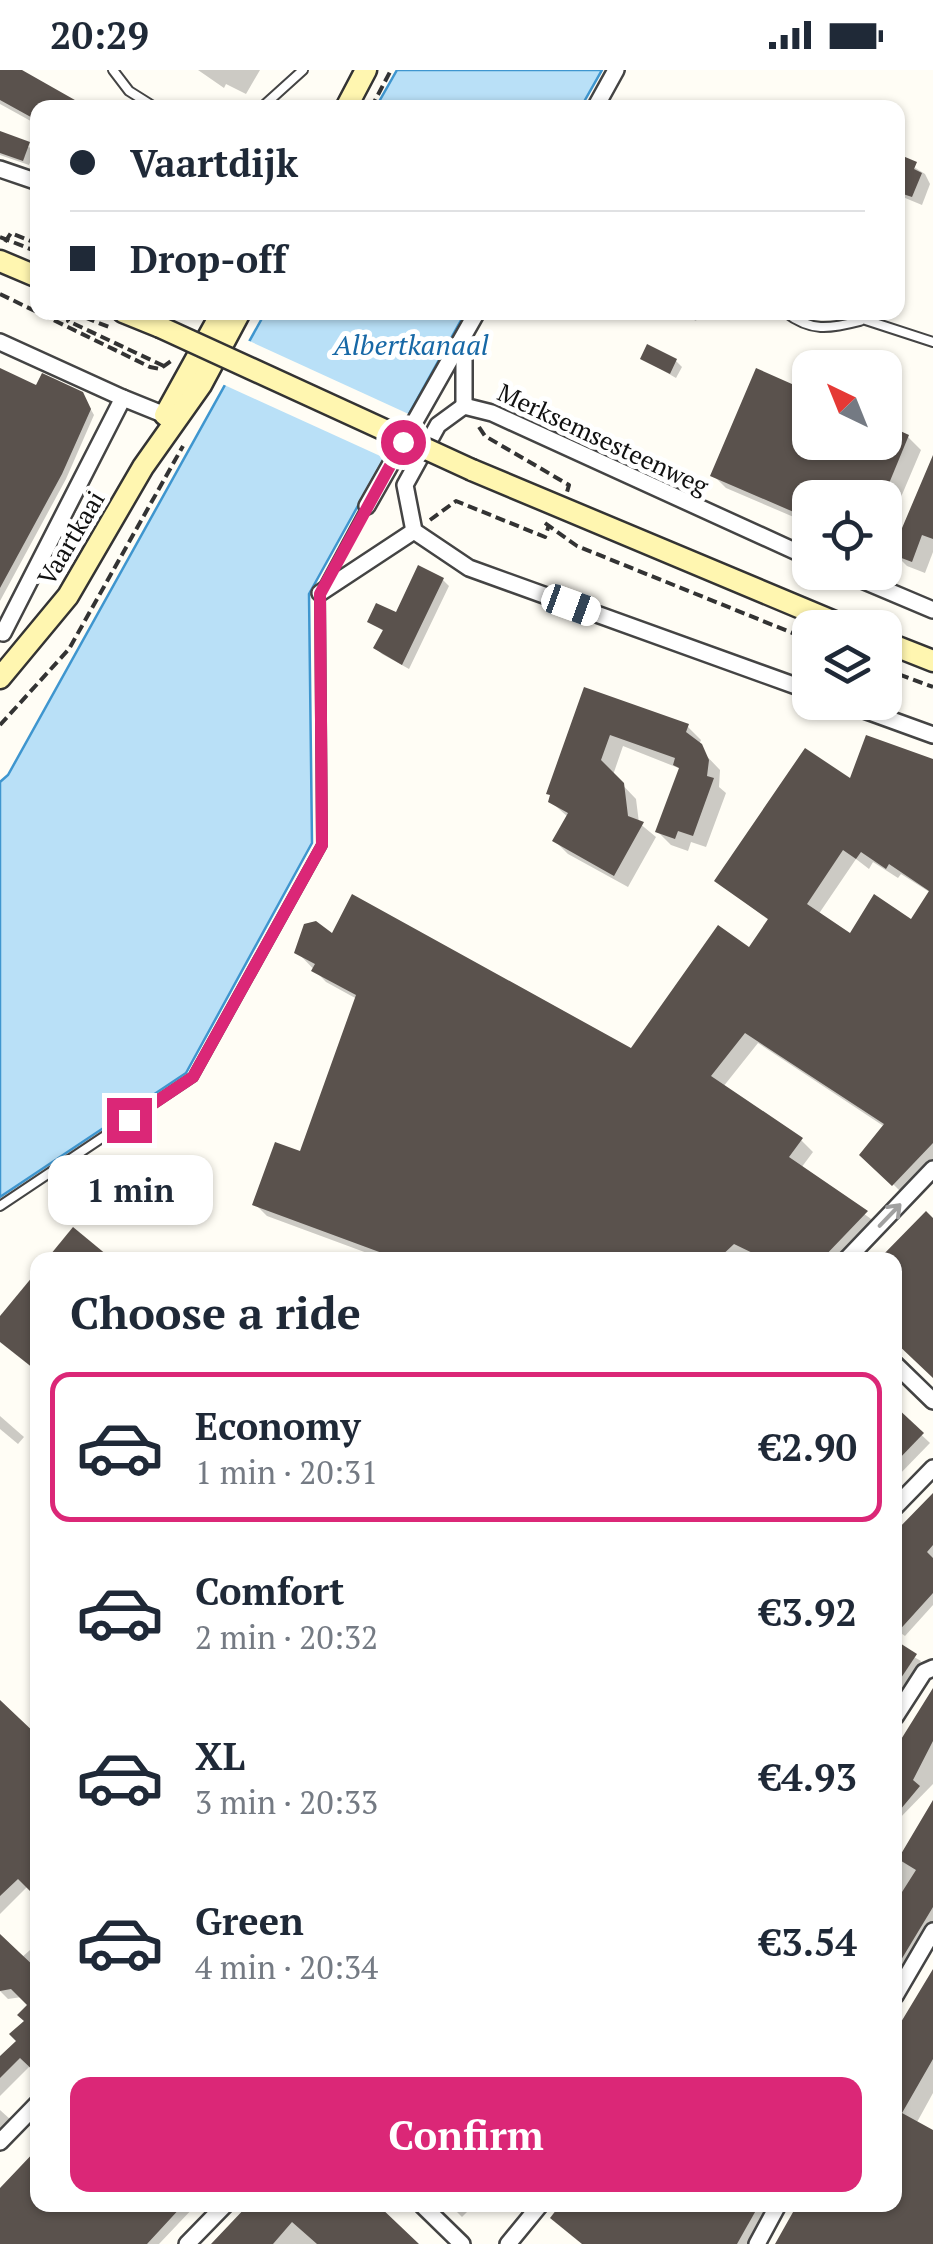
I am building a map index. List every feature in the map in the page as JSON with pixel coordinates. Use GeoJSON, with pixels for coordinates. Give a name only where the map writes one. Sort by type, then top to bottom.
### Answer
{"type":"FeatureCollection","features":[{"type":"Feature","properties":{"kind":"main road"},"geometry":{"type":"LineString","coordinates":[[350,100],[366,70]]}},
{"type":"Feature","properties":{"kind":"main road"},"geometry":{"type":"LineString","coordinates":[[0,261],[30,274]]}},
{"type":"Feature","properties":{"kind":"main road"},"geometry":{"type":"LineString","coordinates":[[143,320],[472,470],[807,610]]}},
{"type":"Feature","properties":{"kind":"main road","name":"Vaartkaai"},"geometry":{"type":"LineString","coordinates":[[143,467],[165,416],[218,320]]}},
{"type":"Feature","properties":{"kind":"main road","name":"Vaartkaai"},"geometry":{"type":"LineString","coordinates":[[0,678],[68,596],[143,467],[201,385],[236,320]]}},
{"type":"Feature","properties":{"kind":"main road"},"geometry":{"type":"LineString","coordinates":[[902,649],[933,661]]}},
{"type":"Feature","properties":{"kind":"street"},"geometry":{"type":"LineString","coordinates":[[599,100],[616,70]]}},
{"type":"Feature","properties":{"kind":"street"},"geometry":{"type":"LineString","coordinates":[[0,169],[30,179]]}},
{"type":"Feature","properties":{"kind":"street"},"geometry":{"type":"LineString","coordinates":[[367,506],[473,320]]}},
{"type":"Feature","properties":{"kind":"street"},"geometry":{"type":"LineString","coordinates":[[464,336],[464,406]]}},
{"type":"Feature","properties":{"kind":"street"},"geometry":{"type":"LineString","coordinates":[[0,342],[165,416]]}},
{"type":"Feature","properties":{"kind":"street"},"geometry":{"type":"LineString","coordinates":[[3,633],[123,398]]}},
{"type":"Feature","properties":{"kind":"street","name":"Merksemsesteenweg"},"geometry":{"type":"LineString","coordinates":[[414,531],[405,484],[438,425],[464,406],[492,413],[792,550]]}},
{"type":"Feature","properties":{"kind":"street"},"geometry":{"type":"LineString","coordinates":[[320,594],[414,531],[468,568],[792,685]]}},
{"type":"Feature","properties":{"kind":"street"},"geometry":{"type":"LineString","coordinates":[[886,590],[933,610]]}},
{"type":"Feature","properties":{"kind":"street"},"geometry":{"type":"LineString","coordinates":[[892,720],[933,735]]}},
{"type":"Feature","properties":{"kind":"street"},"geometry":{"type":"LineString","coordinates":[[854,1252],[933,1169]]}},
{"type":"Feature","properties":{"kind":"street"},"geometry":{"type":"LineString","coordinates":[[902,1371],[933,1400]]}},
{"type":"Feature","properties":{"kind":"street"},"geometry":{"type":"LineString","coordinates":[[902,1501],[933,1468]]}},
{"type":"Feature","properties":{"kind":"street"},"geometry":{"type":"LineString","coordinates":[[902,1706],[924,1672],[933,1668]]}},
{"type":"Feature","properties":{"kind":"street"},"geometry":{"type":"LineString","coordinates":[[902,1984],[933,1931]]}},
{"type":"Feature","properties":{"kind":"street"},"geometry":{"type":"LineString","coordinates":[[0,2142],[30,2111]]}},
{"type":"Feature","properties":{"kind":"street"},"geometry":{"type":"LineString","coordinates":[[187,2244],[218,2212]]}},
{"type":"Feature","properties":{"kind":"street"},"geometry":{"type":"LineString","coordinates":[[429,2212],[462,2244]]}},
{"type":"Feature","properties":{"kind":"street"},"geometry":{"type":"LineString","coordinates":[[508,2244],[534,2212]]}},
{"type":"Feature","properties":{"kind":"street"},"geometry":{"type":"LineString","coordinates":[[756,2244],[774,2212]]}},
{"type":"Feature","properties":{"kind":"lane"},"geometry":{"type":"LineString","coordinates":[[112,70],[128,91],[143,100]]}},
{"type":"Feature","properties":{"kind":"lane"},"geometry":{"type":"LineString","coordinates":[[270,100],[303,70]]}},
{"type":"Feature","properties":{"kind":"lane"},"geometry":{"type":"LineString","coordinates":[[795,320],[804,327],[827,330],[860,321],[933,342]]}},
{"type":"Feature","properties":{"kind":"lane"},"geometry":{"type":"LineString","coordinates":[[0,1206],[193,1077],[322,845],[320,594],[367,506]]}},
{"type":"Feature","properties":{"kind":"path"},"geometry":{"type":"LineString","coordinates":[[374,100],[391,70]]}},
{"type":"Feature","properties":{"kind":"path"},"geometry":{"type":"LineString","coordinates":[[0,250],[3,238],[11,233],[30,241]]}},
{"type":"Feature","properties":{"kind":"path"},"geometry":{"type":"LineString","coordinates":[[3,238],[30,249]]}},
{"type":"Feature","properties":{"kind":"path"},"geometry":{"type":"LineString","coordinates":[[0,294],[30,309]]}},
{"type":"Feature","properties":{"kind":"path"},"geometry":{"type":"LineString","coordinates":[[53,320],[154,368],[166,366],[68,320]]}},
{"type":"Feature","properties":{"kind":"path"},"geometry":{"type":"LineString","coordinates":[[0,725],[69,648],[191,432]]}},
{"type":"Feature","properties":{"kind":"path"},"geometry":{"type":"LineString","coordinates":[[486,436],[569,485]]}},
{"type":"Feature","properties":{"kind":"path"},"geometry":{"type":"LineString","coordinates":[[414,531],[456,502],[545,538],[549,525],[578,546],[792,633]]}},
{"type":"Feature","properties":{"kind":"path"},"geometry":{"type":"LineString","coordinates":[[902,676],[933,688]]}},
{"type":"Feature","properties":{"kind":"water"},"geometry":{"type":"Polygon","coordinates":[[[397,70],[602,70],[585,100],[380,100],[397,70]]]}},
{"type":"Feature","properties":{"kind":"water","name":"Albertkanaal"},"geometry":{"type":"Polygon","coordinates":[[[261,320],[461,320],[309,594],[312,843],[186,1073],[0,1197],[0,782],[8,775],[261,320]]]}},
{"type":"Feature","properties":{"kind":"pier"},"geometry":{"type":"Polygon","coordinates":[[[245,339],[413,416],[389,460],[220,383],[245,339]]]}},
{"type":"Feature","properties":{"kind":"building"},"geometry":{"type":"Polygon","coordinates":[[[0,70],[22,70],[75,100],[30,100],[30,117],[0,100],[0,70]]]}},
{"type":"Feature","properties":{"kind":"building"},"geometry":{"type":"Polygon","coordinates":[[[0,131],[30,142],[23,161],[0,153],[0,131]]]}},
{"type":"Feature","properties":{"kind":"building"},"geometry":{"type":"Polygon","coordinates":[[[905,157],[917,162],[914,169],[922,173],[912,197],[905,195],[905,157]]]}},
{"type":"Feature","properties":{"kind":"building"},"geometry":{"type":"Polygon","coordinates":[[[647,344],[677,359],[670,374],[640,359],[647,344]]]}},
{"type":"Feature","properties":{"kind":"building"},"geometry":{"type":"Polygon","coordinates":[[[0,368],[36,385],[42,373],[83,392],[91,409],[62,474],[0,588],[0,368]]]}},
{"type":"Feature","properties":{"kind":"building"},"geometry":{"type":"Polygon","coordinates":[[[756,368],[792,384],[792,460],[899,460],[890,480],[792,480],[792,511],[710,476],[756,368]]]}},
{"type":"Feature","properties":{"kind":"building"},"geometry":{"type":"Polygon","coordinates":[[[902,432],[909,435],[902,452],[902,432]]]}},
{"type":"Feature","properties":{"kind":"building"},"geometry":{"type":"Polygon","coordinates":[[[933,455],[933,539],[922,535],[912,562],[902,558],[902,528],[933,455]]]}},
{"type":"Feature","properties":{"kind":"building"},"geometry":{"type":"Polygon","coordinates":[[[418,565],[444,578],[402,665],[373,648],[383,630],[367,622],[376,603],[396,612],[418,565]]]}},
{"type":"Feature","properties":{"kind":"building"},"geometry":{"type":"Polygon","coordinates":[[[584,687],[689,724],[686,732],[702,744],[709,760],[707,776],[714,778],[693,836],[678,831],[675,839],[655,832],[679,768],[673,765],[675,758],[610,735],[601,760],[624,783],[628,816],[644,822],[614,876],[552,841],[568,813],[548,802],[550,795],[546,794],[584,687]]]}},
{"type":"Feature","properties":{"kind":"building"},"geometry":{"type":"Polygon","coordinates":[[[866,735],[933,759],[933,1143],[892,1186],[859,1155],[884,1124],[745,1033],[711,1076],[803,1138],[789,1157],[868,1211],[829,1252],[750,1252],[734,1244],[725,1252],[379,1252],[252,1205],[275,1142],[300,1151],[356,995],[311,971],[315,964],[294,953],[304,924],[316,921],[332,933],[352,894],[631,1048],[718,925],[749,947],[768,919],[714,881],[805,748],[850,778],[866,735]],[[843,850],[807,904],[850,933],[874,894],[911,919],[929,891],[889,864],[886,869],[861,852],[856,859],[843,850]]]}},
{"type":"Feature","properties":{"kind":"building"},"geometry":{"type":"Polygon","coordinates":[[[926,1211],[933,1218],[933,1378],[902,1349],[902,1252],[886,1252],[926,1211]]]}},
{"type":"Feature","properties":{"kind":"building"},"geometry":{"type":"Polygon","coordinates":[[[73,1227],[103,1252],[53,1252],[73,1227]]]}},
{"type":"Feature","properties":{"kind":"building"},"geometry":{"type":"Polygon","coordinates":[[[30,1280],[30,1366],[0,1342],[0,1316],[30,1280]]]}},
{"type":"Feature","properties":{"kind":"building"},"geometry":{"type":"Polygon","coordinates":[[[902,1413],[924,1433],[902,1456],[902,1413]]]}},
{"type":"Feature","properties":{"kind":"building"},"geometry":{"type":"Polygon","coordinates":[[[933,1493],[933,1545],[927,1552],[933,1558],[933,1593],[902,1627],[902,1525],[933,1493]]]}},
{"type":"Feature","properties":{"kind":"building"},"geometry":{"type":"Polygon","coordinates":[[[902,1644],[917,1654],[902,1676],[902,1644]]]}},
{"type":"Feature","properties":{"kind":"building"},"geometry":{"type":"Polygon","coordinates":[[[933,1688],[933,1741],[913,1780],[920,1786],[902,1808],[902,1738],[933,1688]]]}},
{"type":"Feature","properties":{"kind":"building"},"geometry":{"type":"Polygon","coordinates":[[[0,1700],[30,1728],[30,1891],[18,1879],[0,1896],[0,1700]]]}},
{"type":"Feature","properties":{"kind":"building"},"geometry":{"type":"Polygon","coordinates":[[[933,1800],[933,1907],[902,1958],[902,1892],[916,1870],[902,1861],[902,1852],[933,1800]]]}},
{"type":"Feature","properties":{"kind":"building"},"geometry":{"type":"Polygon","coordinates":[[[0,1934],[30,1962],[30,2067],[20,2058],[0,2078],[0,2056],[16,2041],[9,2034],[24,2021],[17,2015],[27,2005],[11,1989],[0,1991],[0,1934]]]}},
{"type":"Feature","properties":{"kind":"building"},"geometry":{"type":"Polygon","coordinates":[[[933,1969],[933,2059],[902,2113],[902,2020],[933,1969]]]}},
{"type":"Feature","properties":{"kind":"building"},"geometry":{"type":"Polygon","coordinates":[[[902,2113],[933,2130],[933,2244],[775,2244],[793,2212],[902,2212],[902,2113]]]}},
{"type":"Feature","properties":{"kind":"building"},"geometry":{"type":"Polygon","coordinates":[[[30,2156],[30,2212],[177,2212],[147,2244],[0,2244],[0,2188],[30,2156]]]}},
{"type":"Feature","properties":{"kind":"building"},"geometry":{"type":"Polygon","coordinates":[[[241,2212],[385,2212],[419,2244],[317,2244],[292,2222],[273,2244],[211,2244],[241,2212]]]}},
{"type":"Feature","properties":{"kind":"building"},"geometry":{"type":"Polygon","coordinates":[[[555,2212],[755,2212],[737,2244],[582,2244],[550,2218],[555,2212]]]}},
{"type":"Feature","properties":{"kind":"route"},"geometry":{"type":"LineString","coordinates":[[129,1120],[193,1077],[322,845],[320,594],[403,442]]}}]}
